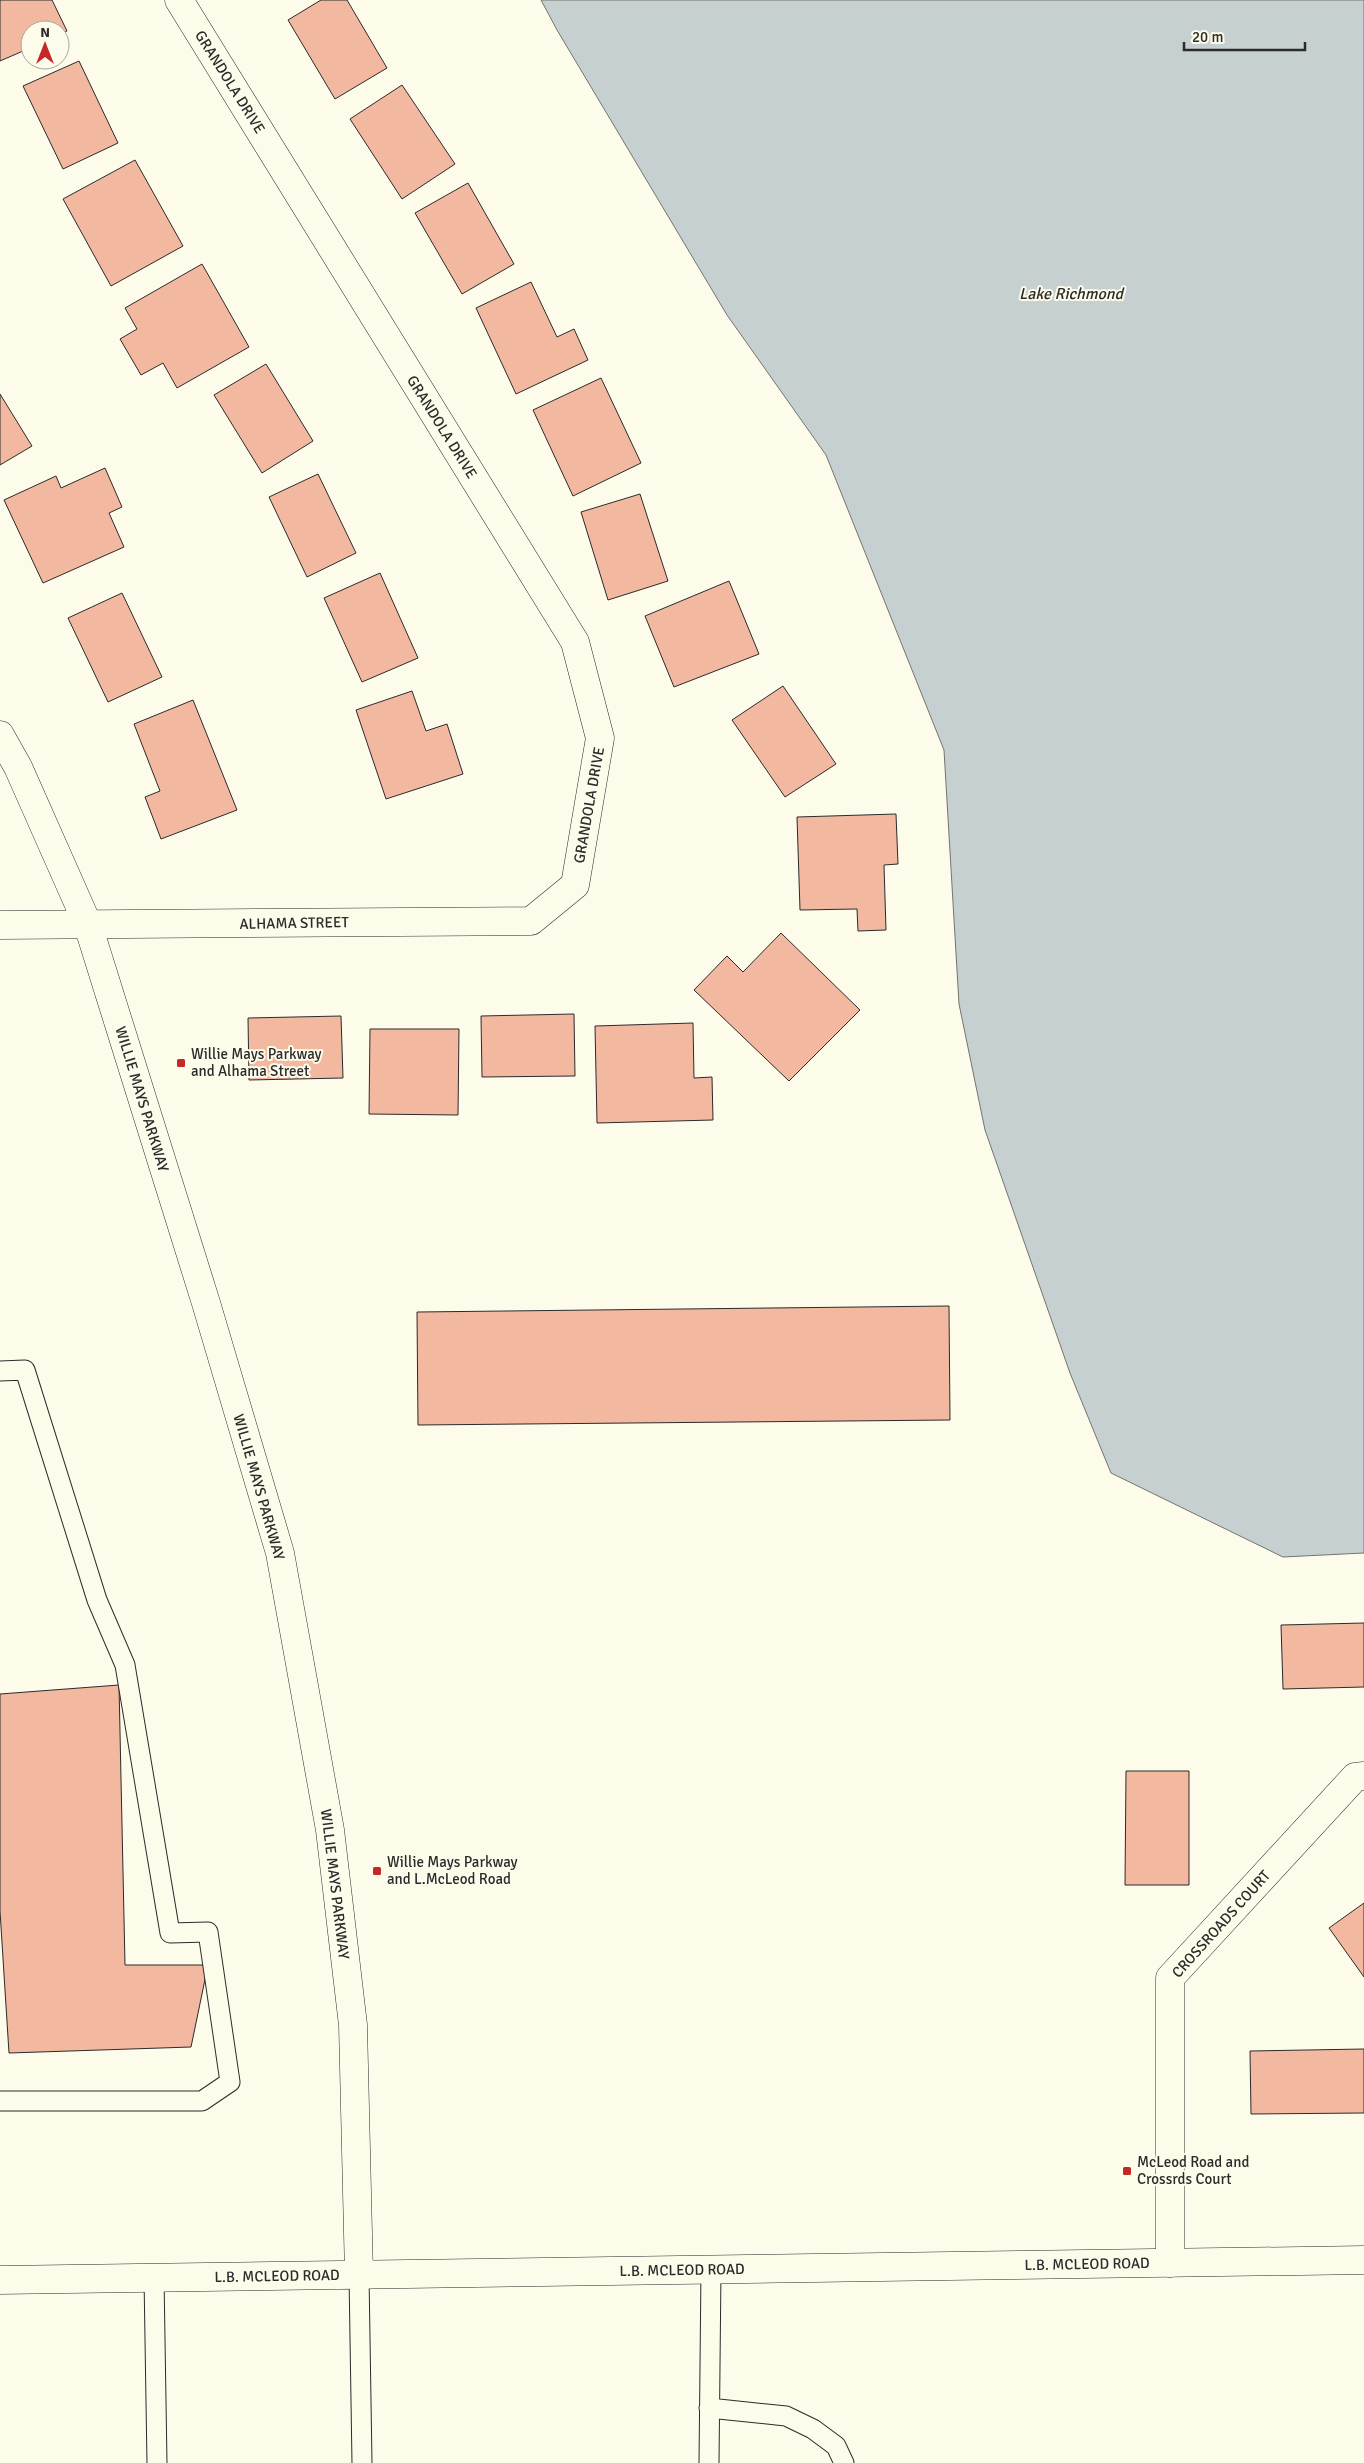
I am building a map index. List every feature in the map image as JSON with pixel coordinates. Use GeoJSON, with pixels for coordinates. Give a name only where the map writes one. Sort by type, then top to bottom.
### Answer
{"type":"FeatureCollection","features":[{"type":"Feature","properties":{"kind":"street","name":"GRANDOLA DRIVE"},"geometry":{"type":"LineString","coordinates":[[179,0],[575,642],[600,738],[575,885]]}},
{"type":"Feature","properties":{"kind":"street","name":"WILLIE MAYS PARKWAY"},"geometry":{"type":"LineString","coordinates":[[0,735],[18,767],[88,925],[206,1303],[280,1553],[330,1830],[353,2025],[359,2275]]}},
{"type":"Feature","properties":{"kind":"street","name":"ALHAMA STREET"},"geometry":{"type":"LineString","coordinates":[[0,925],[531,921],[575,885]]}},
{"type":"Feature","properties":{"kind":"street","name":"CROSSROADS COURT"},"geometry":{"type":"LineString","coordinates":[[1170,2262],[1170,1978],[1355,1776],[1364,1776]]}},
{"type":"Feature","properties":{"kind":"street","name":"L.B. MCLEOD ROAD"},"geometry":{"type":"LineString","coordinates":[[0,2280],[1364,2260]]}},
{"type":"Feature","properties":{"kind":"lane"},"geometry":{"type":"LineString","coordinates":[[0,1370],[25,1370],[97,1600],[125,1665],[170,1933],[208,1932],[230,2082],[202,2101],[0,2101]]}},
{"type":"Feature","properties":{"kind":"lane"},"geometry":{"type":"LineString","coordinates":[[708,2463],[711,2269]]}},
{"type":"Feature","properties":{"kind":"lane"},"geometry":{"type":"LineString","coordinates":[[359,2275],[362,2463]]}},
{"type":"Feature","properties":{"kind":"lane"},"geometry":{"type":"LineString","coordinates":[[154,2277],[158,2463]]}},
{"type":"Feature","properties":{"kind":"lane"},"geometry":{"type":"LineString","coordinates":[[709,2408],[786,2416],[813,2429],[836,2446],[844,2463]]}},
{"type":"Feature","properties":{"kind":"water","name":"Lake Richmond"},"geometry":{"type":"Polygon","coordinates":[[[541,0],[1364,0],[1364,1553],[1283,1557],[1111,1473],[1070,1373],[985,1130],[959,1004],[944,750],[826,455],[727,315],[541,0]]]}},
{"type":"Feature","properties":{"kind":"building"},"geometry":{"type":"Polygon","coordinates":[[[0,0],[52,0],[62,20],[20,20],[20,52],[0,61],[0,0]]]}},
{"type":"Feature","properties":{"kind":"building"},"geometry":{"type":"Polygon","coordinates":[[[321,0],[347,0],[387,68],[335,99],[288,20],[321,0]]]}},
{"type":"Feature","properties":{"kind":"building"},"geometry":{"type":"Polygon","coordinates":[[[79,61],[118,143],[63,169],[23,86],[59,70],[70,70],[70,65],[79,61]]]}},
{"type":"Feature","properties":{"kind":"building"},"geometry":{"type":"Polygon","coordinates":[[[402,85],[455,164],[402,199],[350,119],[402,85]]]}},
{"type":"Feature","properties":{"kind":"building"},"geometry":{"type":"Polygon","coordinates":[[[135,160],[183,246],[111,286],[63,199],[135,160]]]}},
{"type":"Feature","properties":{"kind":"building"},"geometry":{"type":"Polygon","coordinates":[[[468,183],[514,264],[462,294],[415,213],[468,183]]]}},
{"type":"Feature","properties":{"kind":"building"},"geometry":{"type":"Polygon","coordinates":[[[202,264],[249,347],[177,388],[163,363],[141,375],[120,339],[137,329],[125,308],[202,264]]]}},
{"type":"Feature","properties":{"kind":"building"},"geometry":{"type":"Polygon","coordinates":[[[531,282],[557,337],[574,329],[588,360],[516,394],[476,308],[531,282]]]}},
{"type":"Feature","properties":{"kind":"building"},"geometry":{"type":"Polygon","coordinates":[[[266,364],[313,441],[262,473],[214,395],[266,364]]]}},
{"type":"Feature","properties":{"kind":"building"},"geometry":{"type":"Polygon","coordinates":[[[601,378],[641,463],[573,496],[533,410],[601,378]]]}},
{"type":"Feature","properties":{"kind":"building"},"geometry":{"type":"Polygon","coordinates":[[[0,394],[32,446],[0,465],[0,394]]]}},
{"type":"Feature","properties":{"kind":"building"},"geometry":{"type":"Polygon","coordinates":[[[105,468],[122,507],[109,513],[124,547],[43,583],[4,500],[56,476],[61,488],[105,468]]]}},
{"type":"Feature","properties":{"kind":"building"},"geometry":{"type":"Polygon","coordinates":[[[318,474],[356,553],[307,577],[269,497],[318,474]]]}},
{"type":"Feature","properties":{"kind":"building"},"geometry":{"type":"Polygon","coordinates":[[[640,494],[668,581],[608,600],[581,512],[640,494]]]}},
{"type":"Feature","properties":{"kind":"building"},"geometry":{"type":"Polygon","coordinates":[[[380,573],[418,658],[362,682],[324,598],[380,573]]]}},
{"type":"Feature","properties":{"kind":"building"},"geometry":{"type":"Polygon","coordinates":[[[729,581],[759,654],[674,687],[645,616],[729,581]]]}},
{"type":"Feature","properties":{"kind":"building"},"geometry":{"type":"Polygon","coordinates":[[[122,593],[162,677],[108,702],[68,618],[122,593]]]}},
{"type":"Feature","properties":{"kind":"building"},"geometry":{"type":"Polygon","coordinates":[[[783,686],[836,764],[785,797],[732,720],[783,686]]]}},
{"type":"Feature","properties":{"kind":"building"},"geometry":{"type":"Polygon","coordinates":[[[412,691],[426,731],[447,724],[463,774],[386,799],[356,710],[412,691]]]}},
{"type":"Feature","properties":{"kind":"building"},"geometry":{"type":"Polygon","coordinates":[[[193,700],[237,810],[161,839],[145,797],[160,791],[134,724],[193,700]]]}},
{"type":"Feature","properties":{"kind":"building"},"geometry":{"type":"Polygon","coordinates":[[[896,814],[898,864],[884,865],[886,930],[858,931],[857,909],[800,910],[797,817],[896,814]]]}},
{"type":"Feature","properties":{"kind":"building"},"geometry":{"type":"Polygon","coordinates":[[[781,933],[860,1010],[789,1081],[694,990],[727,956],[743,972],[781,933]]]}},
{"type":"Feature","properties":{"kind":"building"},"geometry":{"type":"Polygon","coordinates":[[[574,1014],[575,1076],[482,1077],[481,1016],[574,1014]]]}},
{"type":"Feature","properties":{"kind":"building"},"geometry":{"type":"Polygon","coordinates":[[[341,1016],[343,1078],[249,1080],[248,1018],[341,1016]]]}},
{"type":"Feature","properties":{"kind":"building"},"geometry":{"type":"Polygon","coordinates":[[[693,1023],[694,1078],[712,1077],[713,1120],[597,1123],[595,1026],[693,1023]]]}},
{"type":"Feature","properties":{"kind":"building"},"geometry":{"type":"Polygon","coordinates":[[[370,1029],[459,1029],[458,1115],[369,1114],[370,1029]]]}},
{"type":"Feature","properties":{"kind":"building"},"geometry":{"type":"Polygon","coordinates":[[[949,1306],[950,1420],[418,1425],[417,1312],[949,1306]]]}},
{"type":"Feature","properties":{"kind":"building"},"geometry":{"type":"Polygon","coordinates":[[[1364,1623],[1364,1687],[1283,1689],[1281,1625],[1364,1623]]]}},
{"type":"Feature","properties":{"kind":"building"},"geometry":{"type":"Polygon","coordinates":[[[119,1685],[125,1965],[208,1965],[191,2047],[9,2053],[0,1911],[0,1694],[119,1685]]]}},
{"type":"Feature","properties":{"kind":"building"},"geometry":{"type":"Polygon","coordinates":[[[1126,1771],[1189,1771],[1189,1885],[1125,1885],[1126,1771]]]}},
{"type":"Feature","properties":{"kind":"building"},"geometry":{"type":"Polygon","coordinates":[[[1364,1903],[1364,1977],[1329,1928],[1364,1903]]]}},
{"type":"Feature","properties":{"kind":"building"},"geometry":{"type":"Polygon","coordinates":[[[1364,2049],[1364,2113],[1251,2114],[1250,2051],[1364,2049]]]}},
{"type":"Feature","properties":{"kind":"place","name":"Willie Mays Parkway and Alhama Street"},"geometry":{"type":"Point","coordinates":[181,1063]}},
{"type":"Feature","properties":{"kind":"place","name":"Willie Mays Parkway and L.McLeod Road"},"geometry":{"type":"Point","coordinates":[377,1871]}},
{"type":"Feature","properties":{"kind":"place","name":"McLeod Road and Crossrds Court"},"geometry":{"type":"Point","coordinates":[1127,2171]}}]}
